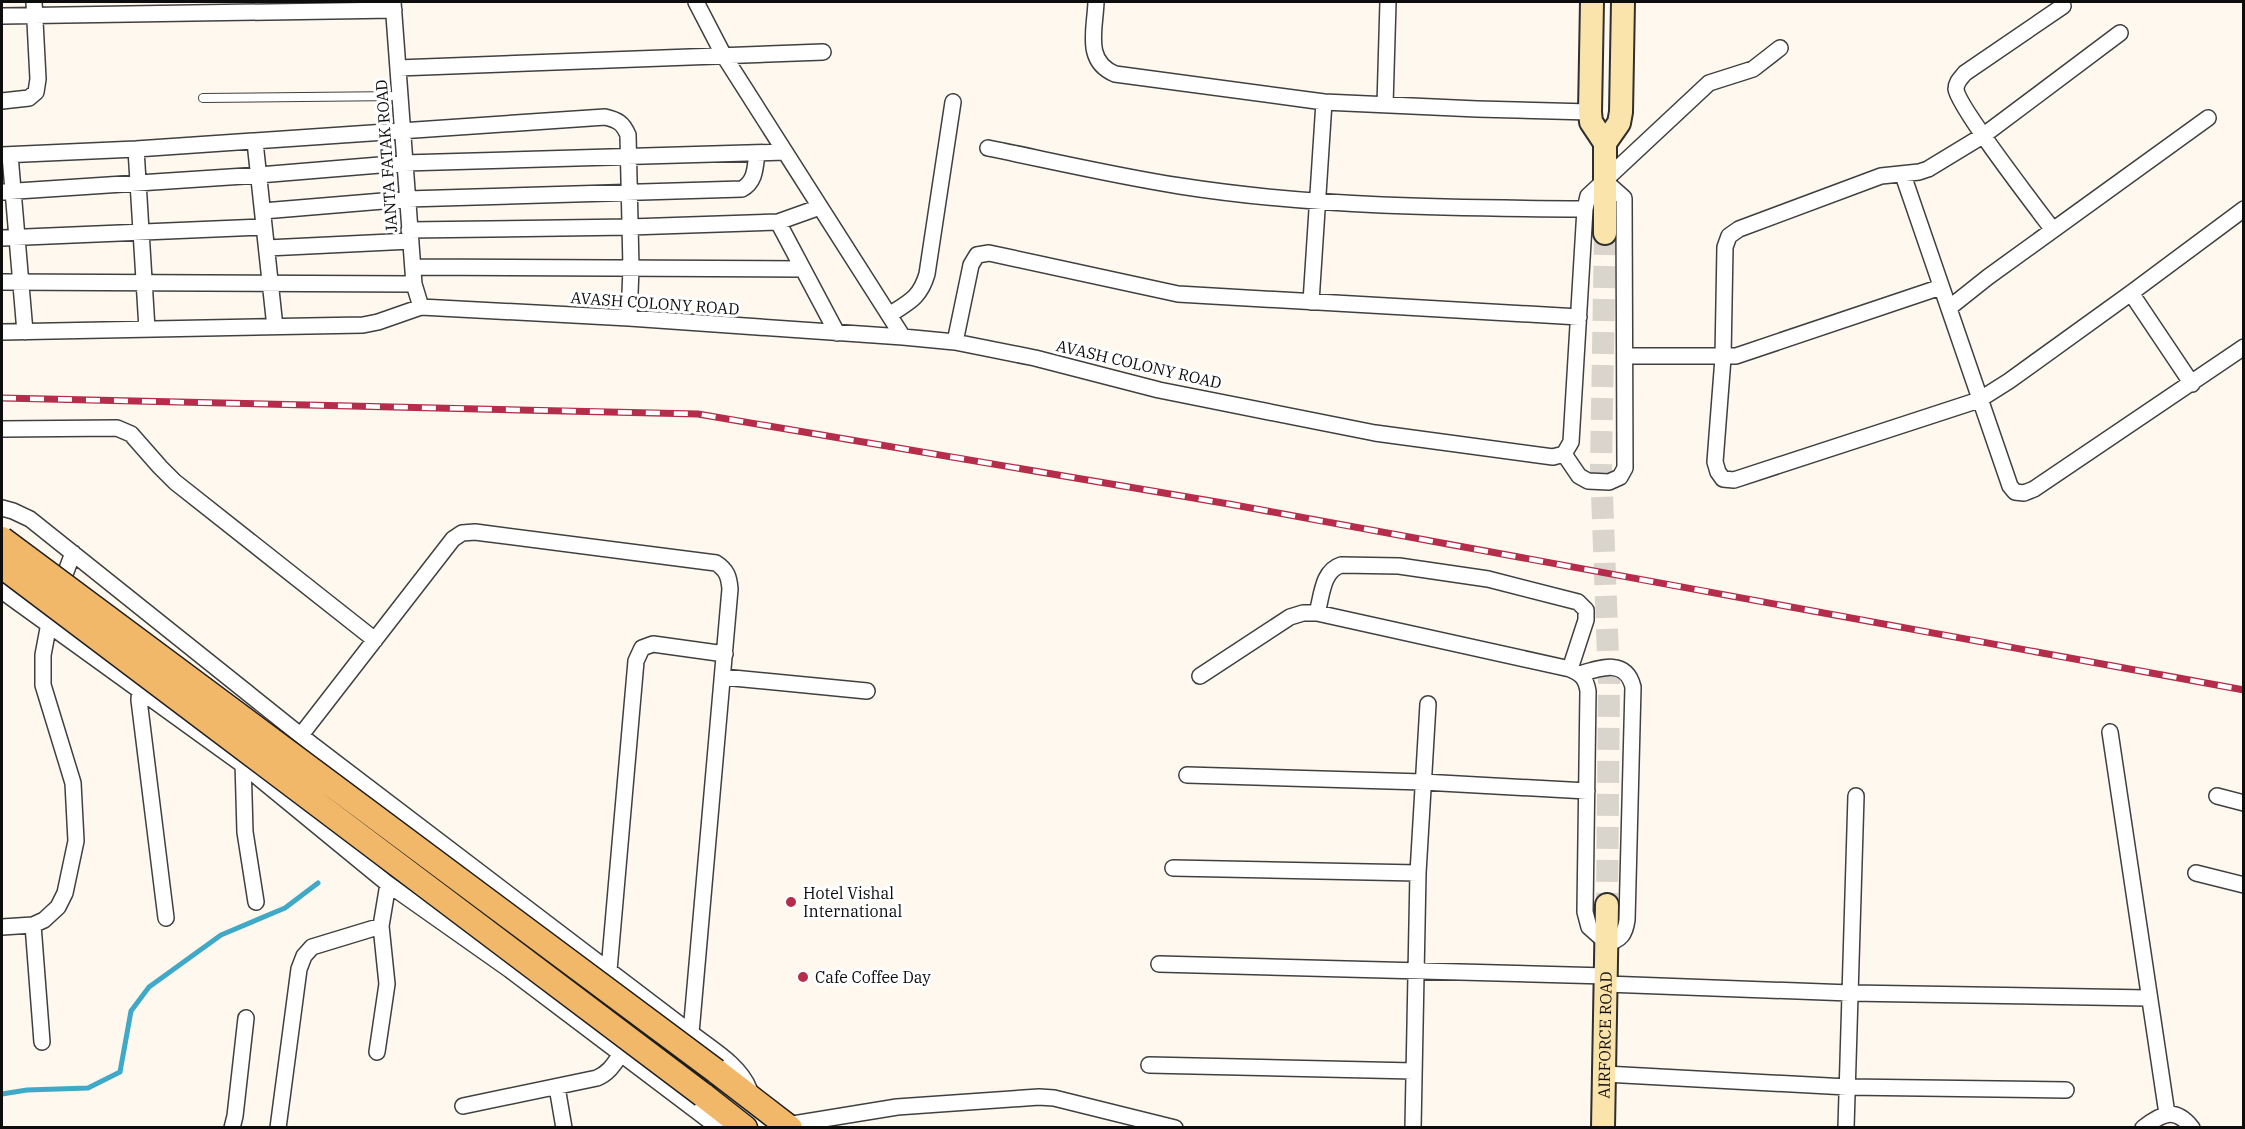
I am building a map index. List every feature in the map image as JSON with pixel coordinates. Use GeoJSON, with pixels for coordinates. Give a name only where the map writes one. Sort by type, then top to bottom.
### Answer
{"type":"FeatureCollection","features":[{"type":"Feature","properties":{"kind":"main road"},"geometry":{"type":"LineString","coordinates":[[1592,2],[1590,112],[1591,122],[1605,143],[1605,233]]}},
{"type":"Feature","properties":{"kind":"main road"},"geometry":{"type":"LineString","coordinates":[[1605,143],[1619,123],[1621,112],[1623,2]]}},
{"type":"Feature","properties":{"kind":"main road"},"geometry":{"type":"LineString","coordinates":[[2,539],[788,1126]]}},
{"type":"Feature","properties":{"kind":"main road"},"geometry":{"type":"LineString","coordinates":[[2,566],[745,1128]]}},
{"type":"Feature","properties":{"kind":"main road","name":"AIRFORCE ROAD"},"geometry":{"type":"LineString","coordinates":[[1602,1128],[1607,905]]}},
{"type":"Feature","properties":{"kind":"street"},"geometry":{"type":"LineString","coordinates":[[696,2],[724,56],[903,337]]}},
{"type":"Feature","properties":{"kind":"street"},"geometry":{"type":"LineString","coordinates":[[1096,2],[1094,46],[1096,59],[1104,69],[1115,74],[1324,102],[1590,112]]}},
{"type":"Feature","properties":{"kind":"street"},"geometry":{"type":"LineString","coordinates":[[1385,105],[1388,2]]}},
{"type":"Feature","properties":{"kind":"street"},"geometry":{"type":"LineString","coordinates":[[2,16],[35,9],[393,6]]}},
{"type":"Feature","properties":{"kind":"street","name":"JANTA FATAK ROAD"},"geometry":{"type":"LineString","coordinates":[[393,6],[414,284],[422,307]]}},
{"type":"Feature","properties":{"kind":"street"},"geometry":{"type":"LineString","coordinates":[[2053,230],[1984,135],[1960,100],[1956,90],[1958,80],[1965,73],[2063,6]]}},
{"type":"Feature","properties":{"kind":"street"},"geometry":{"type":"LineString","coordinates":[[2,101],[29,98],[36,92],[38,79],[35,9]]}},
{"type":"Feature","properties":{"kind":"street"},"geometry":{"type":"LineString","coordinates":[[2120,33],[1984,135],[1928,169],[1903,175],[1881,176],[1739,229],[1729,236],[1725,248],[1723,358],[1716,462],[1718,472],[1723,479],[1734,480],[1979,400],[2009,381],[2244,209]]}},
{"type":"Feature","properties":{"kind":"street"},"geometry":{"type":"LineString","coordinates":[[1606,182],[1624,198],[1625,468],[1620,477],[1609,482],[1588,481],[1579,476],[1564,454],[1571,442],[1585,209],[1588,196],[1606,182],[1709,83],[1753,69],[1780,48]]}},
{"type":"Feature","properties":{"kind":"street"},"geometry":{"type":"LineString","coordinates":[[398,68],[823,52]]}},
{"type":"Feature","properties":{"kind":"street"},"geometry":{"type":"LineString","coordinates":[[889,315],[915,298],[923,289],[953,102]]}},
{"type":"Feature","properties":{"kind":"street"},"geometry":{"type":"LineString","coordinates":[[1311,302],[1324,102]]}},
{"type":"Feature","properties":{"kind":"street"},"geometry":{"type":"LineString","coordinates":[[25,332],[21,282],[9,238],[6,155],[255,142],[605,117],[617,120],[624,125],[628,135],[631,268],[629,318]]}},
{"type":"Feature","properties":{"kind":"street"},"geometry":{"type":"LineString","coordinates":[[1948,308],[1988,276],[2208,118]]}},
{"type":"Feature","properties":{"kind":"street"},"geometry":{"type":"LineString","coordinates":[[255,142],[275,327]]}},
{"type":"Feature","properties":{"kind":"street"},"geometry":{"type":"LineString","coordinates":[[988,148],[1174,185],[1317,201],[1585,209]]}},
{"type":"Feature","properties":{"kind":"street"},"geometry":{"type":"LineString","coordinates":[[136,149],[147,329]]}},
{"type":"Feature","properties":{"kind":"street"},"geometry":{"type":"LineString","coordinates":[[7,192],[404,163],[785,152]]}},
{"type":"Feature","properties":{"kind":"street"},"geometry":{"type":"LineString","coordinates":[[9,238],[141,232],[407,200],[742,189],[754,176],[757,153]]}},
{"type":"Feature","properties":{"kind":"street"},"geometry":{"type":"LineString","coordinates":[[1903,175],[1979,400],[2010,486],[2015,492],[2024,493],[2034,489],[2244,347]]}},
{"type":"Feature","properties":{"kind":"street"},"geometry":{"type":"LineString","coordinates":[[267,248],[410,235],[778,222],[787,221],[820,207]]}},
{"type":"Feature","properties":{"kind":"street"},"geometry":{"type":"LineString","coordinates":[[778,222],[837,333]]}},
{"type":"Feature","properties":{"kind":"street"},"geometry":{"type":"LineString","coordinates":[[956,342],[970,265],[977,255],[989,254],[1158,291],[1311,302],[1579,316]]}},
{"type":"Feature","properties":{"kind":"street"},"geometry":{"type":"LineString","coordinates":[[413,267],[802,269]]}},
{"type":"Feature","properties":{"kind":"street"},"geometry":{"type":"LineString","coordinates":[[2,282],[414,284]]}},
{"type":"Feature","properties":{"kind":"street"},"geometry":{"type":"LineString","coordinates":[[1625,356],[1723,358],[1751,353],[1941,287]]}},
{"type":"Feature","properties":{"kind":"street"},"geometry":{"type":"LineString","coordinates":[[2131,293],[2192,384]]}},
{"type":"Feature","properties":{"kind":"street"},"geometry":{"type":"LineString","coordinates":[[2,332],[363,325],[422,307]]}},
{"type":"Feature","properties":{"kind":"street","name":"AVASH COLONY ROAD"},"geometry":{"type":"LineString","coordinates":[[422,307],[629,318],[956,342],[1035,358],[1159,390],[1376,433],[1553,457],[1564,454]]}},
{"type":"Feature","properties":{"kind":"street"},"geometry":{"type":"LineString","coordinates":[[2,429],[117,428],[131,434],[175,482],[375,640]]}},
{"type":"Feature","properties":{"kind":"street"},"geometry":{"type":"LineString","coordinates":[[2,508],[30,519],[252,697],[691,1033],[738,1072],[747,1084],[752,1098]]}},
{"type":"Feature","properties":{"kind":"street"},"geometry":{"type":"LineString","coordinates":[[301,735],[453,539],[462,533],[475,532],[716,563],[724,568],[729,578],[730,589],[691,1033]]}},
{"type":"Feature","properties":{"kind":"street"},"geometry":{"type":"LineString","coordinates":[[2,927],[33,925],[44,920],[58,907],[65,893],[76,841],[74,783],[43,685],[43,656],[47,626],[64,571],[73,554]]}},
{"type":"Feature","properties":{"kind":"street"},"geometry":{"type":"LineString","coordinates":[[1317,613],[1327,576],[1333,568],[1341,565],[1399,566],[1502,582],[1578,602],[1586,610],[1575,671]]}},
{"type":"Feature","properties":{"kind":"street"},"geometry":{"type":"LineString","coordinates":[[2,591],[47,626],[243,765],[388,884],[510,970],[718,1128]]}},
{"type":"Feature","properties":{"kind":"street"},"geometry":{"type":"LineString","coordinates":[[1200,676],[1290,617],[1303,613],[1317,613],[1575,671],[1601,667],[1623,669],[1630,675],[1633,687],[1627,920],[1625,932],[1618,941],[1607,943],[1589,927],[1586,912],[1588,691],[1586,681],[1575,671]]}},
{"type":"Feature","properties":{"kind":"street"},"geometry":{"type":"LineString","coordinates":[[149,614],[142,630],[140,692],[166,918]]}},
{"type":"Feature","properties":{"kind":"street"},"geometry":{"type":"LineString","coordinates":[[609,970],[636,661],[642,648],[653,645],[725,654]]}},
{"type":"Feature","properties":{"kind":"street"},"geometry":{"type":"LineString","coordinates":[[723,677],[867,692]]}},
{"type":"Feature","properties":{"kind":"street"},"geometry":{"type":"LineString","coordinates":[[252,697],[243,765],[245,832],[256,902]]}},
{"type":"Feature","properties":{"kind":"street"},"geometry":{"type":"LineString","coordinates":[[1413,1128],[1418,873],[1428,704]]}},
{"type":"Feature","properties":{"kind":"street"},"geometry":{"type":"LineString","coordinates":[[2110,732],[2167,1114]]}},
{"type":"Feature","properties":{"kind":"street"},"geometry":{"type":"LineString","coordinates":[[1187,775],[1423,782],[1587,791]]}},
{"type":"Feature","properties":{"kind":"street"},"geometry":{"type":"LineString","coordinates":[[1846,1128],[1856,796]]}},
{"type":"Feature","properties":{"kind":"street"},"geometry":{"type":"LineString","coordinates":[[2217,796],[2244,803]]}},
{"type":"Feature","properties":{"kind":"street"},"geometry":{"type":"LineString","coordinates":[[1173,868],[1418,873]]}},
{"type":"Feature","properties":{"kind":"street"},"geometry":{"type":"LineString","coordinates":[[2196,873],[2244,885]]}},
{"type":"Feature","properties":{"kind":"street"},"geometry":{"type":"LineString","coordinates":[[377,1052],[387,984],[381,926],[388,884]]}},
{"type":"Feature","properties":{"kind":"street"},"geometry":{"type":"LineString","coordinates":[[33,925],[42,1042]]}},
{"type":"Feature","properties":{"kind":"street"},"geometry":{"type":"LineString","coordinates":[[278,1128],[299,969],[304,956],[312,947],[381,926]]}},
{"type":"Feature","properties":{"kind":"street"},"geometry":{"type":"LineString","coordinates":[[1159,964],[1416,971],[1850,993],[2148,998]]}},
{"type":"Feature","properties":{"kind":"street"},"geometry":{"type":"LineString","coordinates":[[232,1128],[246,1018]]}},
{"type":"Feature","properties":{"kind":"street"},"geometry":{"type":"LineString","coordinates":[[463,1106],[557,1087],[605,1074],[621,1054]]}},
{"type":"Feature","properties":{"kind":"street"},"geometry":{"type":"LineString","coordinates":[[1149,1065],[1414,1071]]}},
{"type":"Feature","properties":{"kind":"street"},"geometry":{"type":"LineString","coordinates":[[1605,1074],[1847,1087],[2066,1090]]}},
{"type":"Feature","properties":{"kind":"street"},"geometry":{"type":"LineString","coordinates":[[557,1087],[564,1128]]}},
{"type":"Feature","properties":{"kind":"street"},"geometry":{"type":"LineString","coordinates":[[788,1126],[897,1107],[1039,1097],[1054,1098],[1175,1128]]}},
{"type":"Feature","properties":{"kind":"street"},"geometry":{"type":"LineString","coordinates":[[2143,1128],[2155,1118],[2167,1114],[2177,1115],[2187,1121],[2192,1128]]}},
{"type":"Feature","properties":{"kind":"lane"},"geometry":{"type":"LineString","coordinates":[[203,98],[400,96]]}},
{"type":"Feature","properties":{"kind":"waterway"},"geometry":{"type":"LineString","coordinates":[[2,1094],[27,1090],[88,1088],[120,1072],[131,1011],[149,987],[221,935],[285,908],[318,883]]}},
{"type":"Feature","properties":{"kind":"tunnel"},"geometry":{"type":"LineString","coordinates":[[1605,233],[1601,467],[1609,683],[1607,905]]}},
{"type":"Feature","properties":{"kind":"railway"},"geometry":{"type":"LineString","coordinates":[[2,398],[698,414],[1229,504],[2244,690]]}},
{"type":"Feature","properties":{"kind":"place","name":"Hotel Vishal International"},"geometry":{"type":"Point","coordinates":[791,902]}},
{"type":"Feature","properties":{"kind":"place","name":"Cafe Coffee Day"},"geometry":{"type":"Point","coordinates":[803,977]}}]}
